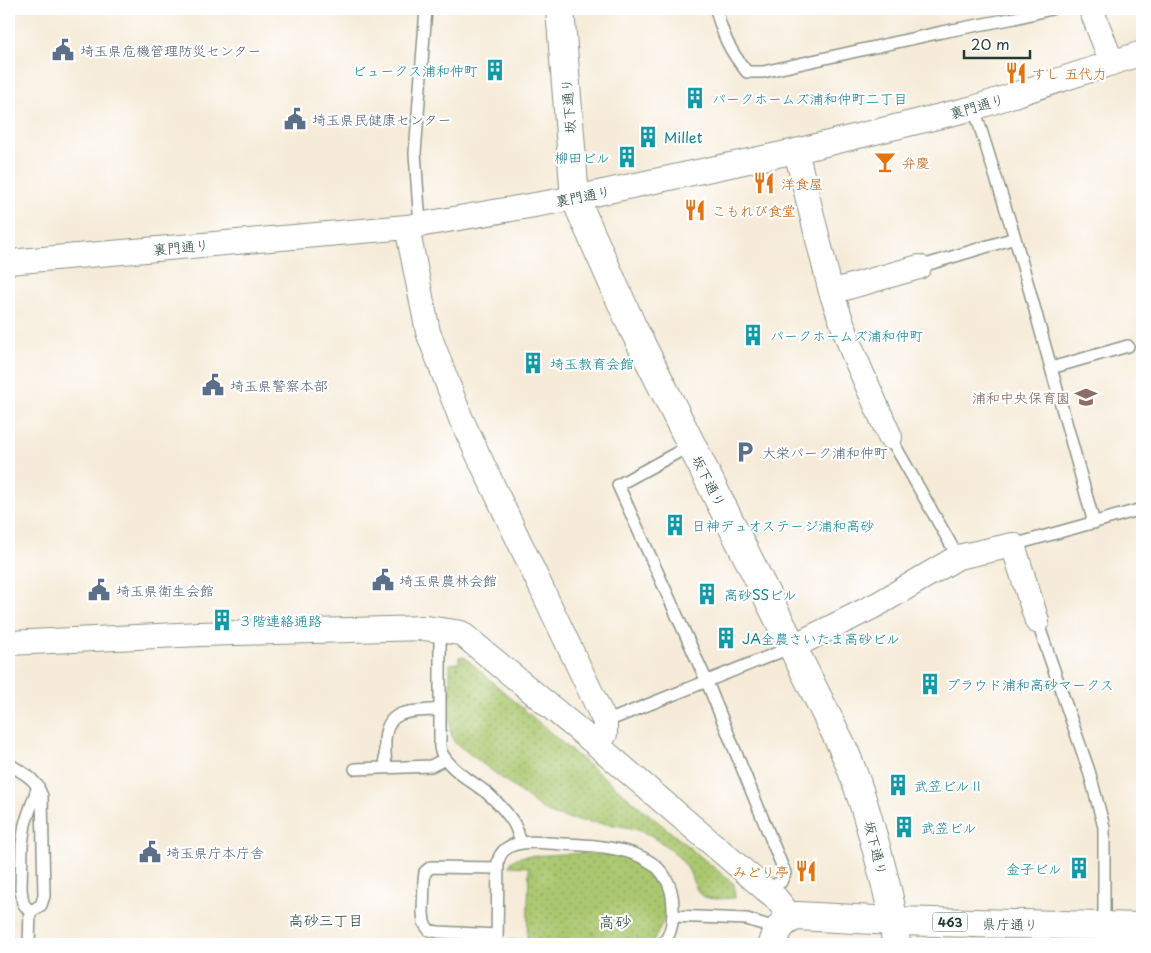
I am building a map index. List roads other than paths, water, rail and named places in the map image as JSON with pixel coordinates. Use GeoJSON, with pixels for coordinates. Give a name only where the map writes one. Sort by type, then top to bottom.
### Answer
{"type":"FeatureCollection","features":[{"type":"Feature","properties":{"kind":"main road","name":"坂下通り"},"geometry":{"type":"LineString","coordinates":[[560,9],[575,198],[632,324],[857,779],[866,809],[895,933]]}},
{"type":"Feature","properties":{"kind":"main road","name":"県庁通り"},"geometry":{"type":"LineString","coordinates":[[781,930],[797,916],[818,917],[895,933],[1104,926],[1142,927]]}},
{"type":"Feature","properties":{"kind":"street"},"geometry":{"type":"LineString","coordinates":[[1091,9],[1112,63]]}},
{"type":"Feature","properties":{"kind":"street","name":"裏門通り"},"geometry":{"type":"LineString","coordinates":[[9,262],[414,226],[575,198],[796,151],[974,108],[1142,53]]}},
{"type":"Feature","properties":{"kind":"street"},"geometry":{"type":"LineString","coordinates":[[796,151],[831,292],[853,353],[890,437]]}},
{"type":"Feature","properties":{"kind":"street"},"geometry":{"type":"LineString","coordinates":[[414,226],[428,332],[460,419],[605,722],[605,734],[598,746]]}},
{"type":"Feature","properties":{"kind":"street"},"geometry":{"type":"LineString","coordinates":[[831,292],[920,267]]}},
{"type":"Feature","properties":{"kind":"street"},"geometry":{"type":"LineString","coordinates":[[792,647],[878,604],[958,557],[1012,545],[1037,621]]}},
{"type":"Feature","properties":{"kind":"street"},"geometry":{"type":"LineString","coordinates":[[9,643],[200,634],[425,628],[461,633],[598,746],[774,897],[781,930]]}},
{"type":"Feature","properties":{"kind":"lane"},"geometry":{"type":"LineString","coordinates":[[414,226],[415,152],[426,9]]}},
{"type":"Feature","properties":{"kind":"lane"},"geometry":{"type":"LineString","coordinates":[[716,9],[723,35],[734,57],[747,72],[764,72],[1051,9]]}},
{"type":"Feature","properties":{"kind":"lane"},"geometry":{"type":"LineString","coordinates":[[974,108],[1015,238],[1094,523]]}},
{"type":"Feature","properties":{"kind":"lane"},"geometry":{"type":"LineString","coordinates":[[920,267],[1015,238]]}},
{"type":"Feature","properties":{"kind":"lane"},"geometry":{"type":"LineString","coordinates":[[1050,368],[1128,346]]}},
{"type":"Feature","properties":{"kind":"lane"},"geometry":{"type":"LineString","coordinates":[[890,437],[958,557]]}},
{"type":"Feature","properties":{"kind":"lane"},"geometry":{"type":"LineString","coordinates":[[691,444],[618,485],[707,682],[785,873],[781,882],[765,889]]}},
{"type":"Feature","properties":{"kind":"lane"},"geometry":{"type":"LineString","coordinates":[[1012,545],[1142,509]]}},
{"type":"Feature","properties":{"kind":"lane"},"geometry":{"type":"LineString","coordinates":[[1037,621],[1090,771],[1104,827],[1104,926]]}},
{"type":"Feature","properties":{"kind":"lane"},"geometry":{"type":"LineString","coordinates":[[440,630],[440,748],[442,755],[502,808],[514,823],[521,844]]}},
{"type":"Feature","properties":{"kind":"lane"},"geometry":{"type":"LineString","coordinates":[[605,722],[792,647]]}},
{"type":"Feature","properties":{"kind":"lane"},"geometry":{"type":"LineString","coordinates":[[386,768],[386,731],[390,721],[401,714],[440,709]]}},
{"type":"Feature","properties":{"kind":"lane"},"geometry":{"type":"LineString","coordinates":[[354,769],[431,766],[445,759]]}},
{"type":"Feature","properties":{"kind":"lane"},"geometry":{"type":"LineString","coordinates":[[9,764],[31,777],[38,786],[44,809],[44,896],[41,905],[30,912]]}},
{"type":"Feature","properties":{"kind":"lane"},"geometry":{"type":"LineString","coordinates":[[28,944],[30,912],[24,903],[21,889],[22,844],[25,824],[38,786]]}},
{"type":"Feature","properties":{"kind":"lane"},"geometry":{"type":"LineString","coordinates":[[498,868],[432,867],[426,872],[423,912],[424,923],[429,930],[497,939],[498,868],[500,854],[510,847],[529,842],[583,845],[625,851],[645,858],[661,872],[672,890],[673,916],[666,940],[662,944]]}},
{"type":"Feature","properties":{"kind":"lane"},"geometry":{"type":"LineString","coordinates":[[673,916],[747,919],[781,930]]}},
{"type":"Feature","properties":{"kind":"place","name":"埼玉県危機管理防災センター"},"geometry":{"type":"Point","coordinates":[63,50]}},
{"type":"Feature","properties":{"kind":"place","name":"ビュークス浦和仲町"},"geometry":{"type":"Point","coordinates":[495,70]}},
{"type":"Feature","properties":{"kind":"place","name":"すし 五代力"},"geometry":{"type":"Point","coordinates":[1016,73]}},
{"type":"Feature","properties":{"kind":"place","name":"パークホームズ浦和仲町二丁目"},"geometry":{"type":"Point","coordinates":[695,98]}},
{"type":"Feature","properties":{"kind":"place","name":"埼玉県民健康センター"},"geometry":{"type":"Point","coordinates":[295,119]}},
{"type":"Feature","properties":{"kind":"place","name":"Millet"},"geometry":{"type":"Point","coordinates":[648,137]}},
{"type":"Feature","properties":{"kind":"place","name":"柳田ビル"},"geometry":{"type":"Point","coordinates":[627,157]}},
{"type":"Feature","properties":{"kind":"place","name":"弁慶"},"geometry":{"type":"Point","coordinates":[885,162]}},
{"type":"Feature","properties":{"kind":"place","name":"洋食屋"},"geometry":{"type":"Point","coordinates":[764,183]}},
{"type":"Feature","properties":{"kind":"place","name":"こもれび食堂"},"geometry":{"type":"Point","coordinates":[695,210]}},
{"type":"Feature","properties":{"kind":"place","name":"パークホームズ浦和仲町"},"geometry":{"type":"Point","coordinates":[753,335]}},
{"type":"Feature","properties":{"kind":"place","name":"埼玉教育会館"},"geometry":{"type":"Point","coordinates":[533,363]}},
{"type":"Feature","properties":{"kind":"place","name":"埼玉県警察本部"},"geometry":{"type":"Point","coordinates":[213,385]}},
{"type":"Feature","properties":{"kind":"place","name":"浦和中央保育園"},"geometry":{"type":"Point","coordinates":[1086,397]}},
{"type":"Feature","properties":{"kind":"place","name":"大栄パーク浦和仲町"},"geometry":{"type":"Point","coordinates":[745,452]}},
{"type":"Feature","properties":{"kind":"place","name":"日神デュオステージ浦和高砂"},"geometry":{"type":"Point","coordinates":[675,525]}},
{"type":"Feature","properties":{"kind":"place","name":"埼玉県農林会館"},"geometry":{"type":"Point","coordinates":[383,580]}},
{"type":"Feature","properties":{"kind":"place","name":"埼玉県衛生会館"},"geometry":{"type":"Point","coordinates":[99,590]}},
{"type":"Feature","properties":{"kind":"place","name":"高砂SSビル"},"geometry":{"type":"Point","coordinates":[707,594]}},
{"type":"Feature","properties":{"kind":"place","name":"３階連絡通路"},"geometry":{"type":"Point","coordinates":[222,620]}},
{"type":"Feature","properties":{"kind":"place","name":"JA全農さいたま高砂ビル"},"geometry":{"type":"Point","coordinates":[726,638]}},
{"type":"Feature","properties":{"kind":"place","name":"プラウド浦和高砂マークス"},"geometry":{"type":"Point","coordinates":[930,684]}},
{"type":"Feature","properties":{"kind":"place","name":"武笠ビルⅡ"},"geometry":{"type":"Point","coordinates":[898,785]}},
{"type":"Feature","properties":{"kind":"place","name":"武笠ビル"},"geometry":{"type":"Point","coordinates":[904,827]}},
{"type":"Feature","properties":{"kind":"place","name":"埼玉県庁本庁舎"},"geometry":{"type":"Point","coordinates":[150,852]}},
{"type":"Feature","properties":{"kind":"place","name":"金子ビル"},"geometry":{"type":"Point","coordinates":[1079,868]}},
{"type":"Feature","properties":{"kind":"place","name":"みどり亭"},"geometry":{"type":"Point","coordinates":[806,871]}},
{"type":"Feature","properties":{"kind":"district","name":"高砂三丁目"},"geometry":{"type":"Point","coordinates":[326,919]}},
{"type":"Feature","properties":{"kind":"district","name":"高砂"},"geometry":{"type":"Point","coordinates":[615,921]}}]}
